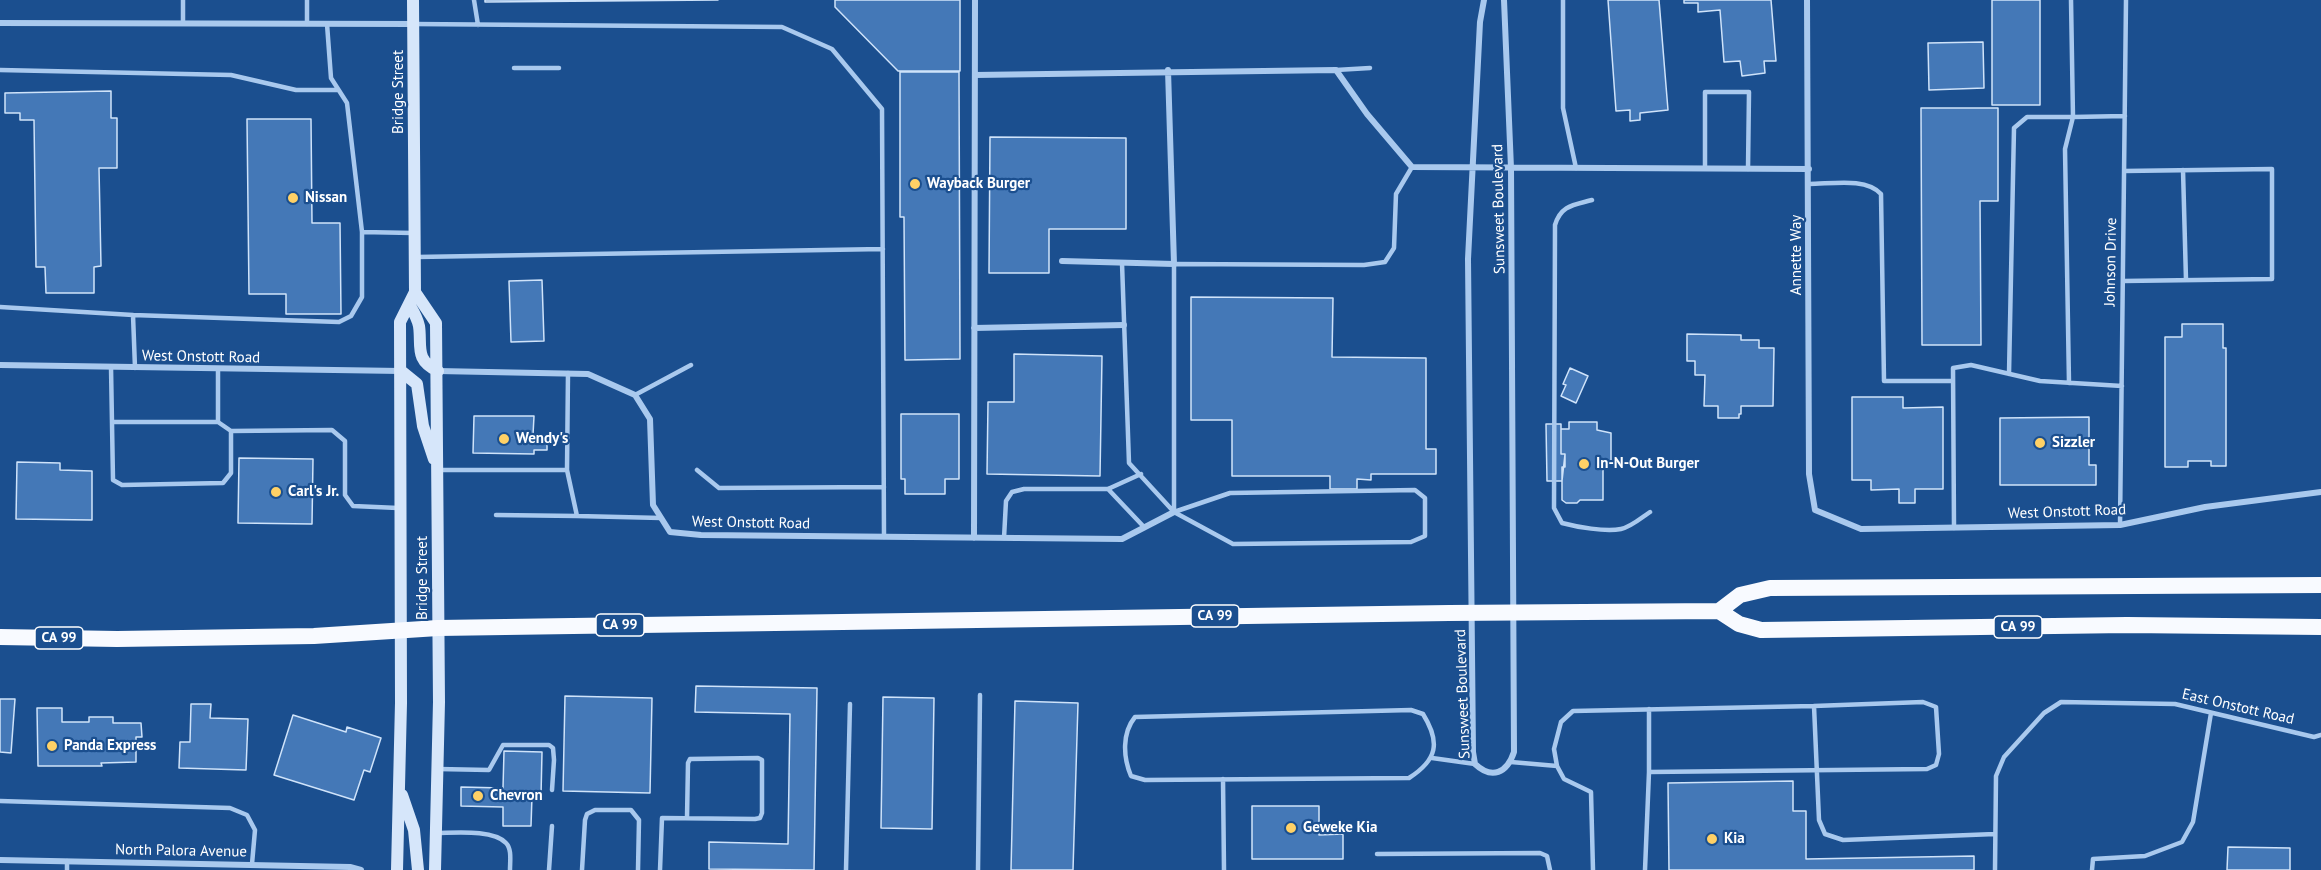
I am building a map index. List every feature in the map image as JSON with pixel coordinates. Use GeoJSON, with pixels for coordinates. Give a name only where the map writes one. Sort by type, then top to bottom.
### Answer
{"type":"FeatureCollection","features":[{"type":"Feature","properties":{"kind":"highway"},"geometry":{"type":"LineString","coordinates":[[1719,611],[1740,595],[1770,588],[2321,585]]}},
{"type":"Feature","properties":{"kind":"highway","name":"CA 99"},"geometry":{"type":"LineString","coordinates":[[0,637],[117,639],[314,636],[438,628],[1719,611],[1739,624],[1761,630],[2127,626],[2321,627]]}},
{"type":"Feature","properties":{"kind":"main road","name":"Bridge Street"},"geometry":{"type":"LineString","coordinates":[[397,870],[402,508],[400,322],[415,292],[413,0]]}},
{"type":"Feature","properties":{"kind":"main road","name":"Bridge Street"},"geometry":{"type":"LineString","coordinates":[[415,292],[436,323],[438,371],[439,702],[435,870]]}},
{"type":"Feature","properties":{"kind":"main road"},"geometry":{"type":"LineString","coordinates":[[409,304],[417,317],[425,363],[438,371]]}},
{"type":"Feature","properties":{"kind":"main road"},"geometry":{"type":"LineString","coordinates":[[401,371],[417,384],[423,426],[438,470]]}},
{"type":"Feature","properties":{"kind":"main road"},"geometry":{"type":"LineString","coordinates":[[399,788],[414,830],[418,870]]}},
{"type":"Feature","properties":{"kind":"street"},"geometry":{"type":"LineString","coordinates":[[974,538],[975,0]]}},
{"type":"Feature","properties":{"kind":"street","name":"Sunsweet Boulevard"},"geometry":{"type":"LineString","coordinates":[[1484,0],[1480,22],[1468,259],[1475,764],[1482,770],[1493,773],[1503,770],[1511,762],[1514,752],[1511,168],[1504,0]]}},
{"type":"Feature","properties":{"kind":"street","name":"Annette Way"},"geometry":{"type":"LineString","coordinates":[[1808,0],[1809,474],[1815,510]]}},
{"type":"Feature","properties":{"kind":"street"},"geometry":{"type":"LineString","coordinates":[[0,23],[413,24]]}},
{"type":"Feature","properties":{"kind":"street"},"geometry":{"type":"LineString","coordinates":[[975,75],[1168,70],[1336,70],[1367,114],[1412,167],[1809,169]]}},
{"type":"Feature","properties":{"kind":"street"},"geometry":{"type":"LineString","coordinates":[[1062,261],[1174,264],[1168,70]]}},
{"type":"Feature","properties":{"kind":"street"},"geometry":{"type":"LineString","coordinates":[[974,327],[1124,326]]}},
{"type":"Feature","properties":{"kind":"street","name":"West Onstott Road"},"geometry":{"type":"LineString","coordinates":[[0,365],[401,371]]}},
{"type":"Feature","properties":{"kind":"street"},"geometry":{"type":"LineString","coordinates":[[438,371],[588,374],[635,395],[650,419],[653,505],[661,518]]}},
{"type":"Feature","properties":{"kind":"street","name":"West Onstott Road"},"geometry":{"type":"LineString","coordinates":[[1815,510],[1861,529],[2120,525],[2205,507],[2321,492]]}},
{"type":"Feature","properties":{"kind":"street","name":"West Onstott Road"},"geometry":{"type":"LineString","coordinates":[[661,518],[670,532],[701,536],[1122,539],[1174,512]]}},
{"type":"Feature","properties":{"kind":"street","name":"North Palora Avenue"},"geometry":{"type":"LineString","coordinates":[[0,860],[252,864],[361,870]]}},
{"type":"Feature","properties":{"kind":"lane"},"geometry":{"type":"LineString","coordinates":[[183,0],[183,23]]}},
{"type":"Feature","properties":{"kind":"lane"},"geometry":{"type":"LineString","coordinates":[[307,24],[308,0]]}},
{"type":"Feature","properties":{"kind":"lane"},"geometry":{"type":"LineString","coordinates":[[474,0],[478,25]]}},
{"type":"Feature","properties":{"kind":"lane"},"geometry":{"type":"LineString","coordinates":[[1563,0],[1563,108],[1576,168]]}},
{"type":"Feature","properties":{"kind":"lane"},"geometry":{"type":"LineString","coordinates":[[2069,382],[2065,149],[2073,117],[2071,0]]}},
{"type":"Feature","properties":{"kind":"lane","name":"Johnson Drive"},"geometry":{"type":"LineString","coordinates":[[2120,525],[2126,0]]}},
{"type":"Feature","properties":{"kind":"lane"},"geometry":{"type":"LineString","coordinates":[[0,307],[133,315],[339,322],[351,316],[362,297],[362,232],[346,103],[331,78],[327,24]]}},
{"type":"Feature","properties":{"kind":"lane"},"geometry":{"type":"LineString","coordinates":[[413,24],[782,27],[832,49],[882,109],[884,537]]}},
{"type":"Feature","properties":{"kind":"lane"},"geometry":{"type":"LineString","coordinates":[[514,68],[559,68]]}},
{"type":"Feature","properties":{"kind":"lane"},"geometry":{"type":"LineString","coordinates":[[1336,70],[1370,68]]}},
{"type":"Feature","properties":{"kind":"lane"},"geometry":{"type":"LineString","coordinates":[[0,70],[231,75],[297,90],[338,90]]}},
{"type":"Feature","properties":{"kind":"lane"},"geometry":{"type":"LineString","coordinates":[[1705,168],[1705,92],[1749,92],[1748,169]]}},
{"type":"Feature","properties":{"kind":"lane"},"geometry":{"type":"LineString","coordinates":[[2009,374],[2014,128],[2027,117],[2125,116]]}},
{"type":"Feature","properties":{"kind":"lane"},"geometry":{"type":"LineString","coordinates":[[1174,512],[1174,264],[1364,265],[1385,261],[1394,248],[1396,194],[1412,167]]}},
{"type":"Feature","properties":{"kind":"lane"},"geometry":{"type":"LineString","coordinates":[[2183,170],[2186,280]]}},
{"type":"Feature","properties":{"kind":"lane"},"geometry":{"type":"LineString","coordinates":[[2123,281],[2272,279],[2272,170],[2124,171]]}},
{"type":"Feature","properties":{"kind":"lane"},"geometry":{"type":"LineString","coordinates":[[1809,184],[1863,184],[1875,187],[1881,194],[1884,381],[1953,381]]}},
{"type":"Feature","properties":{"kind":"lane"},"geometry":{"type":"LineString","coordinates":[[1592,200],[1569,206],[1559,213],[1555,225],[1554,508],[1562,523],[1621,529],[1650,512]]}},
{"type":"Feature","properties":{"kind":"lane"},"geometry":{"type":"LineString","coordinates":[[362,232],[415,233]]}},
{"type":"Feature","properties":{"kind":"lane"},"geometry":{"type":"LineString","coordinates":[[415,257],[883,249]]}},
{"type":"Feature","properties":{"kind":"lane"},"geometry":{"type":"LineString","coordinates":[[1122,262],[1129,463],[1174,512],[1233,544],[1411,542],[1425,536],[1425,498],[1415,490],[1230,493],[1174,512]]}},
{"type":"Feature","properties":{"kind":"lane"},"geometry":{"type":"LineString","coordinates":[[133,315],[135,368]]}},
{"type":"Feature","properties":{"kind":"lane"},"geometry":{"type":"LineString","coordinates":[[1954,528],[1953,368],[1971,365],[2040,381],[2122,386]]}},
{"type":"Feature","properties":{"kind":"lane"},"geometry":{"type":"LineString","coordinates":[[635,395],[691,366]]}},
{"type":"Feature","properties":{"kind":"lane"},"geometry":{"type":"LineString","coordinates":[[111,367],[113,480],[122,484],[223,483],[231,473],[231,432]]}},
{"type":"Feature","properties":{"kind":"lane"},"geometry":{"type":"LineString","coordinates":[[218,369],[218,422]]}},
{"type":"Feature","properties":{"kind":"lane"},"geometry":{"type":"LineString","coordinates":[[568,373],[567,470],[577,516]]}},
{"type":"Feature","properties":{"kind":"lane"},"geometry":{"type":"LineString","coordinates":[[113,422],[218,422],[231,432],[332,430],[345,441],[345,495],[353,506],[402,508]]}},
{"type":"Feature","properties":{"kind":"lane"},"geometry":{"type":"LineString","coordinates":[[438,470],[567,470]]}},
{"type":"Feature","properties":{"kind":"lane"},"geometry":{"type":"LineString","coordinates":[[697,471],[719,488],[884,487]]}},
{"type":"Feature","properties":{"kind":"lane"},"geometry":{"type":"LineString","coordinates":[[1004,538],[1006,501],[1012,492],[1024,489],[1108,489],[1141,474]]}},
{"type":"Feature","properties":{"kind":"lane"},"geometry":{"type":"LineString","coordinates":[[1108,489],[1144,527]]}},
{"type":"Feature","properties":{"kind":"lane"},"geometry":{"type":"LineString","coordinates":[[496,515],[661,518]]}},
{"type":"Feature","properties":{"kind":"lane"},"geometry":{"type":"LineString","coordinates":[[978,870],[980,695]]}},
{"type":"Feature","properties":{"kind":"lane"},"geometry":{"type":"LineString","coordinates":[[1593,870],[1591,792],[1564,779],[1557,766],[1554,748],[1561,722],[1573,711],[1923,702],[1936,707],[1939,754],[1936,765],[1928,769],[1649,772]]}},
{"type":"Feature","properties":{"kind":"lane","name":"East Onstott Road"},"geometry":{"type":"LineString","coordinates":[[1995,834],[1996,776],[2004,757],[2044,713],[2061,702],[2175,704],[2314,737],[2321,735]]}},
{"type":"Feature","properties":{"kind":"lane"},"geometry":{"type":"LineString","coordinates":[[846,870],[850,704]]}},
{"type":"Feature","properties":{"kind":"lane"},"geometry":{"type":"LineString","coordinates":[[1814,706],[1818,820],[1825,834],[1843,840],[1995,834],[1995,870]]}},
{"type":"Feature","properties":{"kind":"lane"},"geometry":{"type":"LineString","coordinates":[[1645,870],[1649,709]]}},
{"type":"Feature","properties":{"kind":"lane"},"geometry":{"type":"LineString","coordinates":[[1411,710],[1423,714],[1434,738],[1432,758],[1420,771],[1409,778],[1223,779],[1145,780],[1131,776],[1125,763],[1126,728],[1135,717],[1148,716],[1411,710]]}},
{"type":"Feature","properties":{"kind":"lane"},"geometry":{"type":"LineString","coordinates":[[2092,870],[2093,859],[2145,856],[2182,842],[2193,822],[2211,713]]}},
{"type":"Feature","properties":{"kind":"lane"},"geometry":{"type":"LineString","coordinates":[[438,769],[489,770],[503,746],[549,746],[553,748],[554,760],[552,790]]}},
{"type":"Feature","properties":{"kind":"lane"},"geometry":{"type":"LineString","coordinates":[[1432,758],[1475,764]]}},
{"type":"Feature","properties":{"kind":"lane"},"geometry":{"type":"LineString","coordinates":[[660,870],[662,818],[755,819],[760,818],[764,764],[762,760],[690,759],[687,818]]}},
{"type":"Feature","properties":{"kind":"lane"},"geometry":{"type":"LineString","coordinates":[[1511,762],[1557,766]]}},
{"type":"Feature","properties":{"kind":"lane"},"geometry":{"type":"LineString","coordinates":[[1223,779],[1224,870]]}},
{"type":"Feature","properties":{"kind":"lane"},"geometry":{"type":"LineString","coordinates":[[0,801],[230,808],[247,814],[255,830],[252,864]]}},
{"type":"Feature","properties":{"kind":"lane"},"geometry":{"type":"LineString","coordinates":[[582,870],[585,820],[587,814],[595,810],[631,810],[636,814],[639,820],[638,870]]}},
{"type":"Feature","properties":{"kind":"lane"},"geometry":{"type":"LineString","coordinates":[[549,870],[552,826]]}},
{"type":"Feature","properties":{"kind":"lane"},"geometry":{"type":"LineString","coordinates":[[436,833],[496,836],[507,843],[510,870]]}},
{"type":"Feature","properties":{"kind":"lane"},"geometry":{"type":"LineString","coordinates":[[1377,854],[1540,853],[1547,856],[1550,870]]}},
{"type":"Feature","properties":{"kind":"lane"},"geometry":{"type":"LineString","coordinates":[[67,861],[67,870]]}},
{"type":"Feature","properties":{"kind":"building"},"geometry":{"type":"Polygon","coordinates":[[[485,0],[718,0],[485,2],[485,0]]]}},
{"type":"Feature","properties":{"kind":"building"},"geometry":{"type":"Polygon","coordinates":[[[835,0],[960,0],[960,71],[898,71],[835,7],[835,0]]]}},
{"type":"Feature","properties":{"kind":"building"},"geometry":{"type":"Polygon","coordinates":[[[1608,0],[1659,0],[1668,110],[1640,113],[1640,120],[1630,121],[1630,110],[1616,111],[1608,0]]]}},
{"type":"Feature","properties":{"kind":"building"},"geometry":{"type":"Polygon","coordinates":[[[1684,0],[1771,0],[1776,61],[1764,61],[1765,73],[1742,76],[1740,61],[1724,62],[1720,10],[1698,12],[1698,3],[1684,3],[1684,0]]]}},
{"type":"Feature","properties":{"kind":"building"},"geometry":{"type":"Polygon","coordinates":[[[1992,0],[2040,0],[2040,105],[1992,105],[1992,0]]]}},
{"type":"Feature","properties":{"kind":"building"},"geometry":{"type":"Polygon","coordinates":[[[1983,42],[1984,88],[1929,90],[1928,43],[1983,42]]]}},
{"type":"Feature","properties":{"kind":"building"},"geometry":{"type":"Polygon","coordinates":[[[900,72],[959,72],[960,359],[905,360],[904,217],[900,217],[900,72]]]}},
{"type":"Feature","properties":{"kind":"building"},"geometry":{"type":"Polygon","coordinates":[[[111,91],[111,118],[117,118],[117,168],[99,168],[101,266],[94,267],[94,293],[46,293],[45,267],[36,267],[34,120],[20,120],[20,113],[5,113],[5,93],[111,91]]]}},
{"type":"Feature","properties":{"kind":"building"},"geometry":{"type":"Polygon","coordinates":[[[1921,108],[1998,108],[1998,201],[1980,201],[1981,345],[1922,345],[1921,108]]]}},
{"type":"Feature","properties":{"kind":"building"},"geometry":{"type":"Polygon","coordinates":[[[247,119],[311,119],[312,223],[340,223],[341,314],[286,314],[286,294],[249,294],[247,119]]]}},
{"type":"Feature","properties":{"kind":"building"},"geometry":{"type":"Polygon","coordinates":[[[990,137],[1126,138],[1126,229],[1049,229],[1049,273],[989,273],[990,137]]]}},
{"type":"Feature","properties":{"kind":"building"},"geometry":{"type":"Polygon","coordinates":[[[542,280],[544,341],[511,342],[509,281],[542,280]]]}},
{"type":"Feature","properties":{"kind":"building"},"geometry":{"type":"Polygon","coordinates":[[[1191,297],[1333,298],[1332,357],[1426,358],[1426,449],[1436,449],[1436,474],[1371,474],[1371,480],[1357,479],[1357,489],[1330,489],[1330,476],[1232,476],[1232,420],[1191,420],[1191,297]]]}},
{"type":"Feature","properties":{"kind":"building"},"geometry":{"type":"Polygon","coordinates":[[[2182,324],[2223,324],[2223,348],[2226,348],[2226,466],[2211,466],[2211,461],[2188,461],[2188,467],[2165,467],[2165,337],[2182,337],[2182,324]]]}},
{"type":"Feature","properties":{"kind":"building"},"geometry":{"type":"Polygon","coordinates":[[[1687,334],[1741,335],[1741,340],[1759,340],[1759,348],[1774,348],[1773,406],[1741,406],[1739,418],[1718,418],[1718,406],[1704,406],[1705,375],[1695,375],[1695,361],[1687,361],[1687,334]]]}},
{"type":"Feature","properties":{"kind":"building"},"geometry":{"type":"Polygon","coordinates":[[[1014,354],[1102,356],[1100,476],[987,474],[988,402],[1014,402],[1014,354]]]}},
{"type":"Feature","properties":{"kind":"building"},"geometry":{"type":"Polygon","coordinates":[[[1570,368],[1588,376],[1576,403],[1561,396],[1570,368]]]}},
{"type":"Feature","properties":{"kind":"building"},"geometry":{"type":"Polygon","coordinates":[[[1852,397],[1903,397],[1903,408],[1943,407],[1943,489],[1915,489],[1915,503],[1899,503],[1899,489],[1871,490],[1871,480],[1852,480],[1852,397]]]}},
{"type":"Feature","properties":{"kind":"building"},"geometry":{"type":"Polygon","coordinates":[[[901,414],[959,414],[959,479],[945,479],[945,494],[905,494],[905,479],[901,479],[901,414]]]}},
{"type":"Feature","properties":{"kind":"building"},"geometry":{"type":"Polygon","coordinates":[[[474,416],[534,416],[533,435],[547,435],[547,450],[534,450],[534,454],[473,453],[474,416]]]}},
{"type":"Feature","properties":{"kind":"building"},"geometry":{"type":"Polygon","coordinates":[[[2089,417],[2089,465],[2096,465],[2096,485],[2000,485],[2000,418],[2089,417]]]}},
{"type":"Feature","properties":{"kind":"building","name":"In-N-Out Burger"},"geometry":{"type":"Polygon","coordinates":[[[1569,422],[1597,422],[1597,430],[1611,433],[1611,461],[1603,461],[1603,500],[1580,500],[1577,503],[1566,503],[1562,500],[1562,467],[1565,467],[1565,454],[1561,454],[1561,429],[1569,429],[1569,422]]]}},
{"type":"Feature","properties":{"kind":"building"},"geometry":{"type":"Polygon","coordinates":[[[1546,424],[1561,424],[1561,454],[1565,454],[1562,481],[1547,481],[1546,424]]]}},
{"type":"Feature","properties":{"kind":"building"},"geometry":{"type":"Polygon","coordinates":[[[239,458],[313,459],[312,524],[238,523],[239,458]]]}},
{"type":"Feature","properties":{"kind":"building"},"geometry":{"type":"Polygon","coordinates":[[[17,462],[60,463],[60,470],[92,471],[92,520],[16,519],[17,462]]]}},
{"type":"Feature","properties":{"kind":"building"},"geometry":{"type":"Polygon","coordinates":[[[696,686],[817,688],[814,870],[709,869],[709,842],[788,844],[790,714],[695,712],[696,686]]]}},
{"type":"Feature","properties":{"kind":"building"},"geometry":{"type":"Polygon","coordinates":[[[565,696],[652,698],[650,793],[563,791],[565,696]]]}},
{"type":"Feature","properties":{"kind":"building"},"geometry":{"type":"Polygon","coordinates":[[[883,697],[934,698],[932,829],[881,828],[883,697]]]}},
{"type":"Feature","properties":{"kind":"building"},"geometry":{"type":"Polygon","coordinates":[[[0,699],[15,699],[11,753],[0,752],[0,699]]]}},
{"type":"Feature","properties":{"kind":"building"},"geometry":{"type":"Polygon","coordinates":[[[1015,701],[1078,703],[1073,870],[1011,870],[1015,701]]]}},
{"type":"Feature","properties":{"kind":"building"},"geometry":{"type":"Polygon","coordinates":[[[191,704],[211,704],[210,718],[248,719],[246,770],[179,768],[180,742],[190,742],[191,704]]]}},
{"type":"Feature","properties":{"kind":"building"},"geometry":{"type":"Polygon","coordinates":[[[37,708],[62,708],[62,722],[89,722],[89,717],[113,717],[113,723],[141,723],[142,737],[136,737],[136,762],[101,763],[102,766],[38,766],[37,708]]]}},
{"type":"Feature","properties":{"kind":"building"},"geometry":{"type":"Polygon","coordinates":[[[293,715],[346,732],[347,727],[381,738],[370,772],[364,770],[354,800],[274,775],[293,715]]]}},
{"type":"Feature","properties":{"kind":"building"},"geometry":{"type":"Polygon","coordinates":[[[504,751],[542,752],[541,796],[532,796],[531,826],[503,826],[503,807],[461,806],[461,787],[503,788],[504,751]]]}},
{"type":"Feature","properties":{"kind":"building"},"geometry":{"type":"Polygon","coordinates":[[[1793,781],[1793,811],[1806,811],[1806,859],[1974,856],[1974,870],[1669,870],[1668,783],[1793,781]]]}},
{"type":"Feature","properties":{"kind":"building"},"geometry":{"type":"Polygon","coordinates":[[[1252,806],[1319,806],[1319,835],[1343,834],[1343,859],[1252,859],[1252,806]]]}},
{"type":"Feature","properties":{"kind":"building"},"geometry":{"type":"Polygon","coordinates":[[[2228,847],[2290,848],[2290,870],[2227,870],[2228,847]]]}},
{"type":"Feature","properties":{"kind":"place","name":"Wayback Burger"},"geometry":{"type":"Point","coordinates":[915,184]}},
{"type":"Feature","properties":{"kind":"place","name":"Nissan"},"geometry":{"type":"Point","coordinates":[293,198]}},
{"type":"Feature","properties":{"kind":"place","name":"Wendy's"},"geometry":{"type":"Point","coordinates":[504,439]}},
{"type":"Feature","properties":{"kind":"place","name":"Sizzler"},"geometry":{"type":"Point","coordinates":[2040,443]}},
{"type":"Feature","properties":{"kind":"place","name":"In-N-Out Burger"},"geometry":{"type":"Point","coordinates":[1584,464]}},
{"type":"Feature","properties":{"kind":"place","name":"Carl's Jr."},"geometry":{"type":"Point","coordinates":[276,492]}},
{"type":"Feature","properties":{"kind":"place","name":"Panda Express"},"geometry":{"type":"Point","coordinates":[52,746]}},
{"type":"Feature","properties":{"kind":"place","name":"Chevron"},"geometry":{"type":"Point","coordinates":[478,796]}},
{"type":"Feature","properties":{"kind":"place","name":"Geweke Kia"},"geometry":{"type":"Point","coordinates":[1291,828]}},
{"type":"Feature","properties":{"kind":"place","name":"Kia"},"geometry":{"type":"Point","coordinates":[1712,839]}}]}
